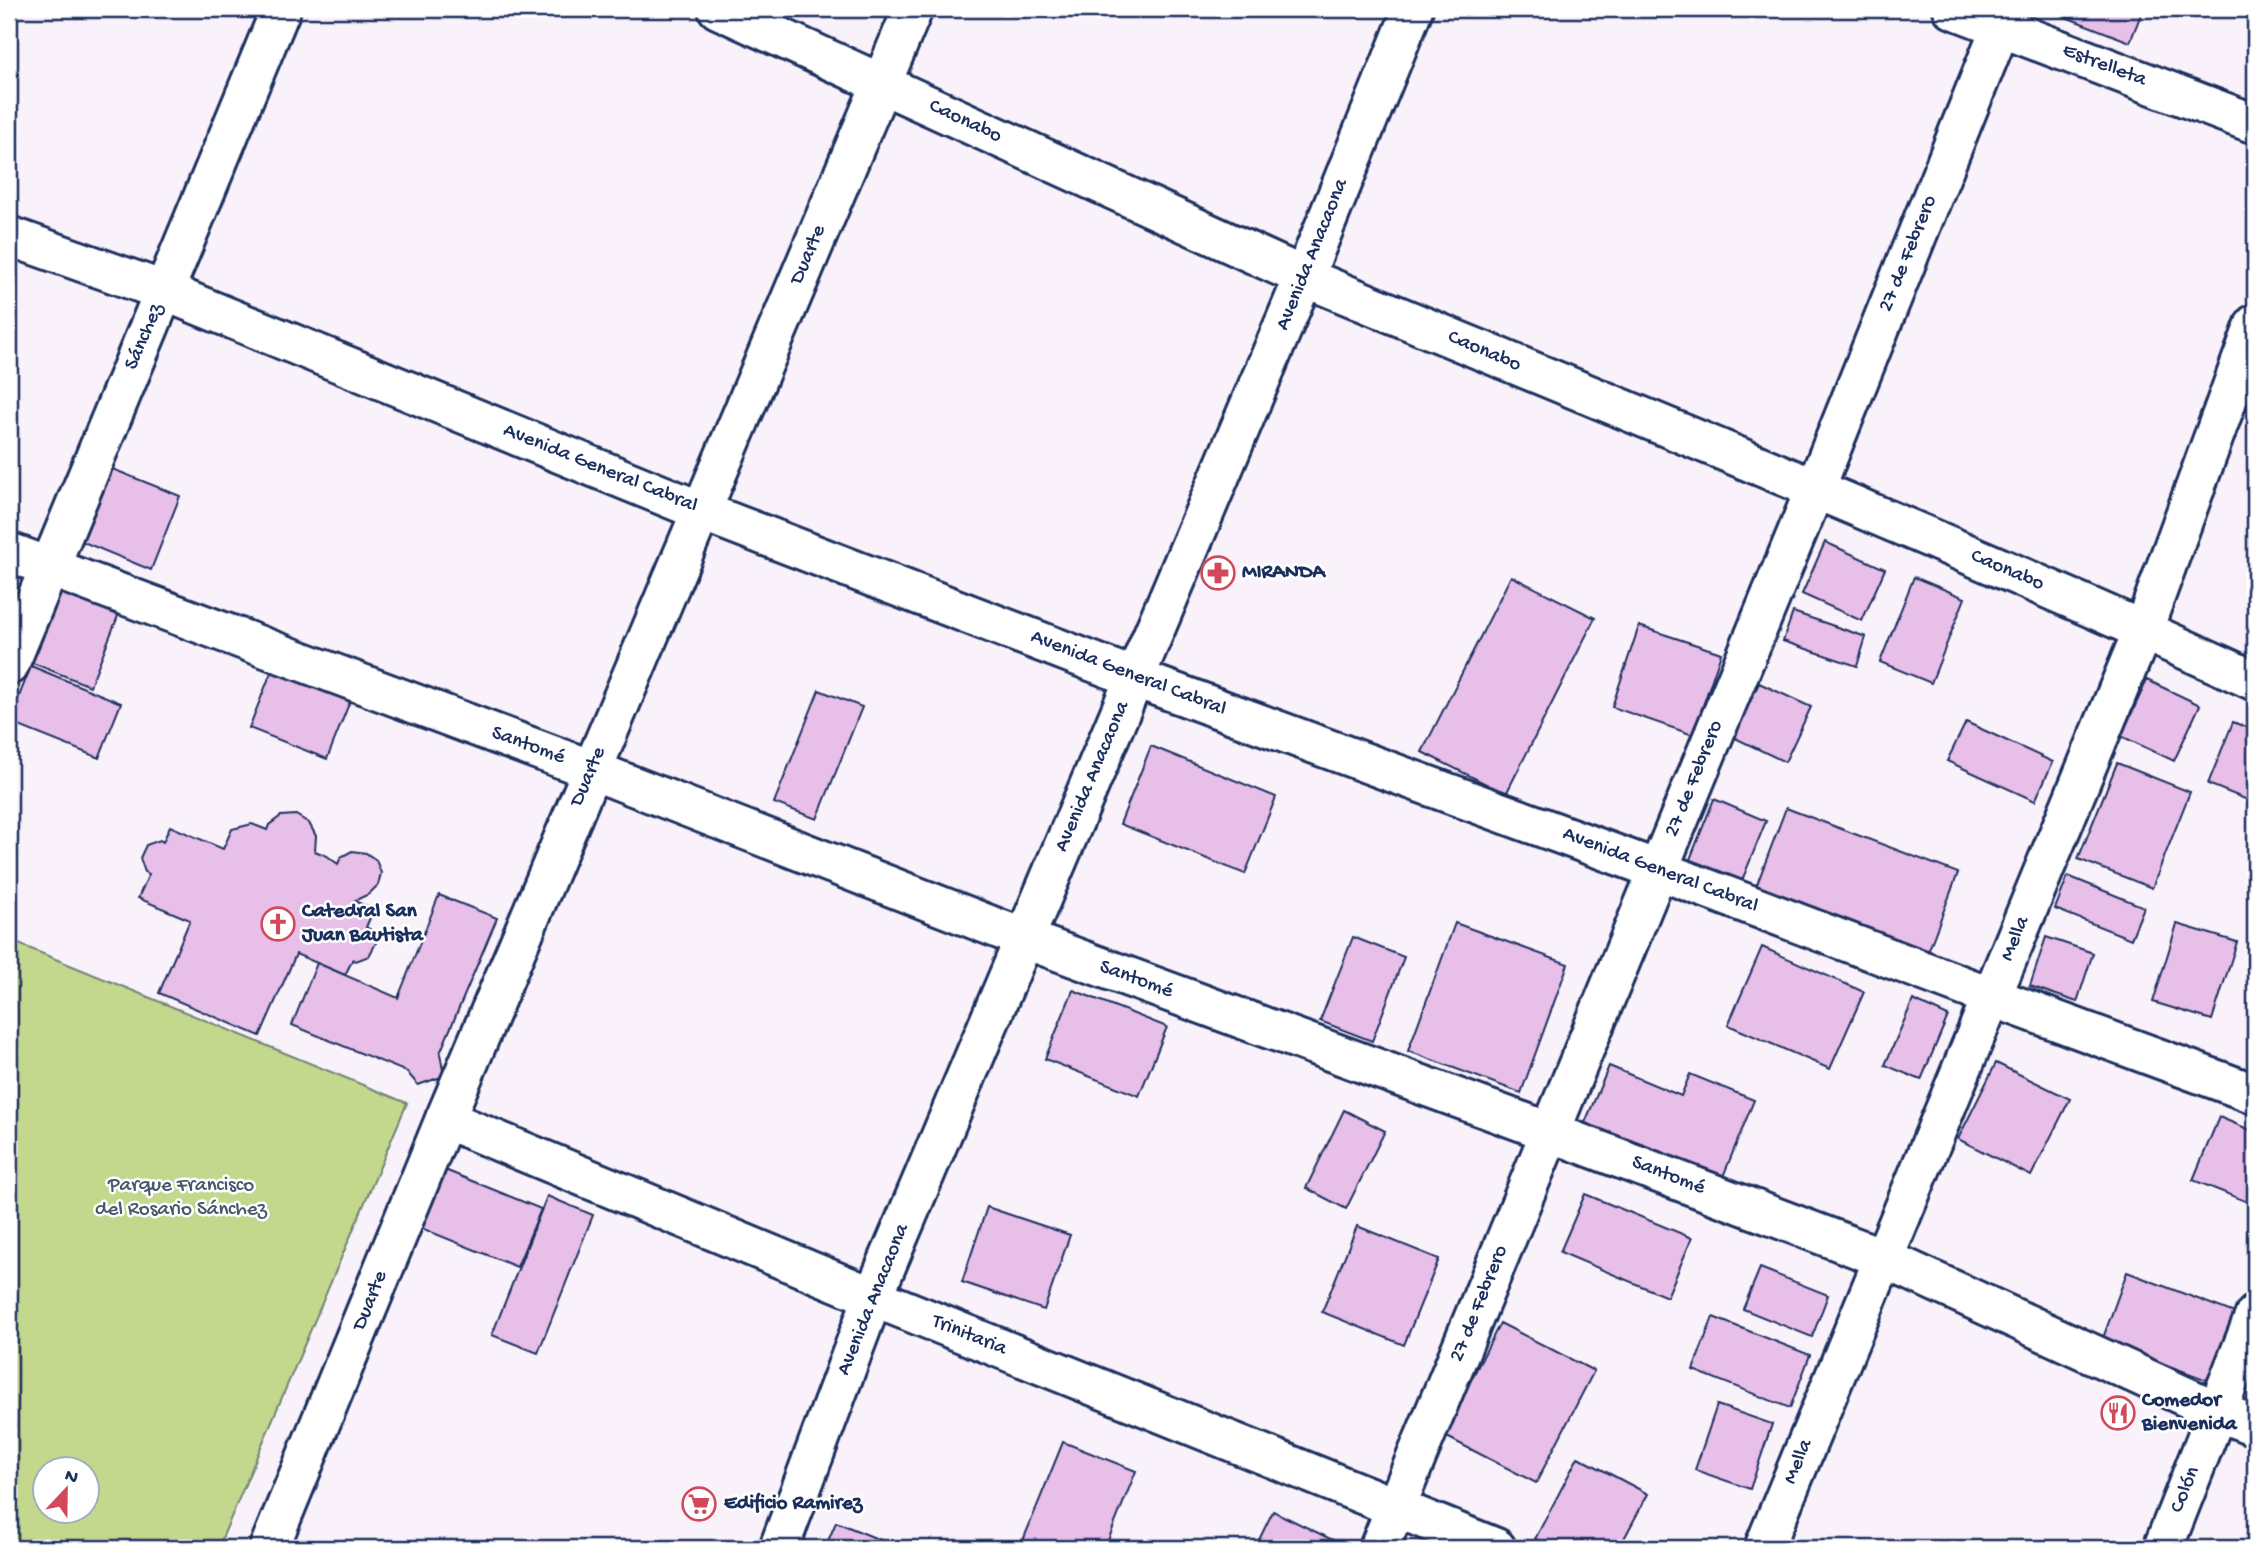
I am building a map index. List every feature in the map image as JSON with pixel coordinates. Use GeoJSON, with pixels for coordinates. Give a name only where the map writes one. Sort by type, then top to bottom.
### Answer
{"type":"FeatureCollection","features":[{"type":"Feature","properties":{"kind":"street","name":"Sánchez"},"geometry":{"type":"LineString","coordinates":[[9,665],[281,9]]}},
{"type":"Feature","properties":{"kind":"street","name":"Caonabo"},"geometry":{"type":"LineString","coordinates":[[718,9],[1304,278],[1815,489],[2255,681]]}},
{"type":"Feature","properties":{"kind":"street","name":"Duarte"},"geometry":{"type":"LineString","coordinates":[[270,1548],[445,1119],[913,9]]}},
{"type":"Feature","properties":{"kind":"street","name":"Avenida Anacaona"},"geometry":{"type":"LineString","coordinates":[[779,1548],[873,1297],[1304,278],[1413,9]]}},
{"type":"Feature","properties":{"kind":"street","name":"Estrelleta"},"geometry":{"type":"LineString","coordinates":[[1953,9],[2004,18],[2255,124]]}},
{"type":"Feature","properties":{"kind":"street","name":"27 de Febrero"},"geometry":{"type":"LineString","coordinates":[[1379,1548],[1815,489],[2004,18]]}},
{"type":"Feature","properties":{"kind":"street","name":"Avenida General Cabral"},"geometry":{"type":"LineString","coordinates":[[9,236],[164,291],[701,511],[1135,678],[1658,870],[2255,1094]]}},
{"type":"Feature","properties":{"kind":"street","name":"Mella"},"geometry":{"type":"LineString","coordinates":[[1763,1548],[2143,630],[2255,324]]}},
{"type":"Feature","properties":{"kind":"street","name":"Santomé"},"geometry":{"type":"LineString","coordinates":[[9,552],[592,769],[1025,939],[1883,1258],[2217,1412],[2255,1426]]}},
{"type":"Feature","properties":{"kind":"street","name":"Trinitaria"},"geometry":{"type":"LineString","coordinates":[[445,1119],[873,1297],[1496,1548]]}},
{"type":"Feature","properties":{"kind":"street","name":"Colón"},"geometry":{"type":"LineString","coordinates":[[2163,1548],[2255,1315]]}},
{"type":"Feature","properties":{"kind":"green space","name":"Parque Francisco del Rosario Sánchez"},"geometry":{"type":"Polygon","coordinates":[[[9,940],[407,1103],[218,1548],[9,1548],[9,940]]]}},
{"type":"Feature","properties":{"kind":"building"},"geometry":{"type":"Polygon","coordinates":[[[2045,9],[2143,9],[2130,42],[2045,9]]]}},
{"type":"Feature","properties":{"kind":"building"},"geometry":{"type":"Polygon","coordinates":[[[105,466],[180,496],[151,570],[76,539],[105,466]]]}},
{"type":"Feature","properties":{"kind":"building"},"geometry":{"type":"Polygon","coordinates":[[[1825,542],[1885,569],[1862,621],[1802,594],[1825,542]]]}},
{"type":"Feature","properties":{"kind":"building"},"geometry":{"type":"Polygon","coordinates":[[[1511,576],[1595,618],[1506,794],[1422,752],[1511,576]]]}},
{"type":"Feature","properties":{"kind":"building"},"geometry":{"type":"Polygon","coordinates":[[[1914,577],[1965,598],[1931,683],[1880,662],[1914,577]]]}},
{"type":"Feature","properties":{"kind":"building"},"geometry":{"type":"Polygon","coordinates":[[[60,587],[120,611],[90,686],[30,662],[60,587]]]}},
{"type":"Feature","properties":{"kind":"building"},"geometry":{"type":"Polygon","coordinates":[[[1793,612],[1866,637],[1857,666],[1783,641],[1793,612]]]}},
{"type":"Feature","properties":{"kind":"building"},"geometry":{"type":"Polygon","coordinates":[[[1639,626],[1721,653],[1693,735],[1612,707],[1639,626]]]}},
{"type":"Feature","properties":{"kind":"building"},"geometry":{"type":"Polygon","coordinates":[[[31,666],[121,703],[99,758],[9,722],[31,666]]]}},
{"type":"Feature","properties":{"kind":"building"},"geometry":{"type":"Polygon","coordinates":[[[272,670],[350,701],[327,759],[249,728],[272,670]]]}},
{"type":"Feature","properties":{"kind":"building"},"geometry":{"type":"Polygon","coordinates":[[[2147,680],[2200,705],[2174,761],[2121,736],[2147,680]]]}},
{"type":"Feature","properties":{"kind":"building"},"geometry":{"type":"Polygon","coordinates":[[[1759,683],[1811,707],[1785,762],[1733,737],[1759,683]]]}},
{"type":"Feature","properties":{"kind":"building"},"geometry":{"type":"Polygon","coordinates":[[[819,690],[862,707],[817,819],[774,803],[819,690]]]}},
{"type":"Feature","properties":{"kind":"building"},"geometry":{"type":"Polygon","coordinates":[[[1966,722],[2053,762],[2035,801],[1947,761],[1966,722]]]}},
{"type":"Feature","properties":{"kind":"building"},"geometry":{"type":"Polygon","coordinates":[[[2233,722],[2255,731],[2255,803],[2208,784],[2233,722]]]}},
{"type":"Feature","properties":{"kind":"building"},"geometry":{"type":"Polygon","coordinates":[[[1151,746],[1276,797],[1245,874],[1120,824],[1151,746]]]}},
{"type":"Feature","properties":{"kind":"building"},"geometry":{"type":"Polygon","coordinates":[[[2117,763],[2190,792],[2152,888],[2078,859],[2117,763]]]}},
{"type":"Feature","properties":{"kind":"building"},"geometry":{"type":"Polygon","coordinates":[[[1714,799],[1766,821],[1741,883],[1689,862],[1714,799]]]}},
{"type":"Feature","properties":{"kind":"building"},"geometry":{"type":"Polygon","coordinates":[[[1786,808],[1958,873],[1928,952],[1756,887],[1786,808]]]}},
{"type":"Feature","properties":{"kind":"building","name":"Catedral San Juan Bautista"},"geometry":{"type":"Polygon","coordinates":[[[296,815],[309,823],[316,836],[315,851],[338,864],[341,857],[352,851],[366,853],[376,860],[381,873],[378,885],[369,894],[354,901],[374,909],[366,927],[371,930],[376,943],[369,956],[356,961],[353,959],[345,975],[296,954],[260,1036],[159,993],[190,920],[138,898],[149,874],[145,872],[140,858],[146,845],[160,840],[163,842],[170,826],[223,849],[232,829],[252,824],[267,830],[269,825],[281,816],[296,815]]]}},
{"type":"Feature","properties":{"kind":"building"},"geometry":{"type":"Polygon","coordinates":[[[2068,876],[2144,907],[2131,939],[2055,909],[2068,876]]]}},
{"type":"Feature","properties":{"kind":"building"},"geometry":{"type":"Polygon","coordinates":[[[439,895],[497,918],[440,1053],[444,1076],[418,1085],[407,1072],[292,1025],[317,963],[398,998],[439,895]]]}},
{"type":"Feature","properties":{"kind":"building"},"geometry":{"type":"Polygon","coordinates":[[[1455,923],[1568,964],[1521,1093],[1408,1051],[1455,923]]]}},
{"type":"Feature","properties":{"kind":"building"},"geometry":{"type":"Polygon","coordinates":[[[2177,924],[2237,942],[2212,1020],[2153,1002],[2177,924]]]}},
{"type":"Feature","properties":{"kind":"building"},"geometry":{"type":"Polygon","coordinates":[[[1353,937],[1404,957],[1372,1041],[1320,1021],[1353,937]]]}},
{"type":"Feature","properties":{"kind":"building"},"geometry":{"type":"Polygon","coordinates":[[[2046,937],[2093,953],[2077,1002],[2030,986],[2046,937]]]}},
{"type":"Feature","properties":{"kind":"building"},"geometry":{"type":"Polygon","coordinates":[[[1762,947],[1864,992],[1830,1069],[1728,1025],[1762,947]]]}},
{"type":"Feature","properties":{"kind":"building"},"geometry":{"type":"Polygon","coordinates":[[[1073,990],[1167,1027],[1139,1096],[1045,1059],[1073,990]]]}},
{"type":"Feature","properties":{"kind":"building"},"geometry":{"type":"Polygon","coordinates":[[[1913,1000],[1948,1016],[1921,1080],[1885,1065],[1913,1000]]]}},
{"type":"Feature","properties":{"kind":"building"},"geometry":{"type":"Polygon","coordinates":[[[1996,1063],[2070,1099],[2031,1176],[1958,1139],[1996,1063]]]}},
{"type":"Feature","properties":{"kind":"building"},"geometry":{"type":"Polygon","coordinates":[[[1609,1066],[1681,1096],[1690,1074],[1754,1100],[1718,1189],[1581,1132],[1609,1066]]]}},
{"type":"Feature","properties":{"kind":"building"},"geometry":{"type":"Polygon","coordinates":[[[1344,1110],[1385,1131],[1346,1209],[1306,1188],[1344,1110]]]}},
{"type":"Feature","properties":{"kind":"building"},"geometry":{"type":"Polygon","coordinates":[[[2219,1117],[2255,1132],[2255,1205],[2193,1180],[2219,1117]]]}},
{"type":"Feature","properties":{"kind":"building"},"geometry":{"type":"Polygon","coordinates":[[[440,1168],[541,1209],[517,1267],[416,1226],[440,1168]]]}},
{"type":"Feature","properties":{"kind":"building"},"geometry":{"type":"Polygon","coordinates":[[[1585,1194],[1692,1238],[1667,1297],[1560,1252],[1585,1194]]]}},
{"type":"Feature","properties":{"kind":"building"},"geometry":{"type":"Polygon","coordinates":[[[547,1196],[593,1215],[538,1353],[492,1335],[547,1196]]]}},
{"type":"Feature","properties":{"kind":"building"},"geometry":{"type":"Polygon","coordinates":[[[987,1207],[1070,1235],[1044,1310],[962,1282],[987,1207]]]}},
{"type":"Feature","properties":{"kind":"building"},"geometry":{"type":"Polygon","coordinates":[[[1357,1226],[1439,1259],[1404,1345],[1322,1312],[1357,1226]]]}},
{"type":"Feature","properties":{"kind":"building"},"geometry":{"type":"Polygon","coordinates":[[[1760,1268],[1828,1295],[1812,1337],[1743,1309],[1760,1268]]]}},
{"type":"Feature","properties":{"kind":"building"},"geometry":{"type":"Polygon","coordinates":[[[2127,1272],[2240,1315],[2215,1383],[2102,1341],[2127,1272]]]}},
{"type":"Feature","properties":{"kind":"building"},"geometry":{"type":"Polygon","coordinates":[[[1713,1317],[1810,1355],[1790,1408],[1693,1370],[1713,1317]]]}},
{"type":"Feature","properties":{"kind":"building"},"geometry":{"type":"Polygon","coordinates":[[[1500,1323],[1594,1371],[1536,1483],[1443,1435],[1500,1323]]]}},
{"type":"Feature","properties":{"kind":"building"},"geometry":{"type":"Polygon","coordinates":[[[1717,1405],[1772,1424],[1750,1489],[1695,1470],[1717,1405]]]}},
{"type":"Feature","properties":{"kind":"building"},"geometry":{"type":"Polygon","coordinates":[[[1063,1442],[1136,1471],[1105,1548],[1036,1548],[1022,1543],[1063,1442]]]}},
{"type":"Feature","properties":{"kind":"building"},"geometry":{"type":"Polygon","coordinates":[[[1578,1457],[1648,1494],[1619,1548],[1553,1548],[1535,1539],[1578,1457]]]}},
{"type":"Feature","properties":{"kind":"building"},"geometry":{"type":"Polygon","coordinates":[[[1273,1511],[1349,1548],[1255,1548],[1273,1511]]]}},
{"type":"Feature","properties":{"kind":"building"},"geometry":{"type":"Polygon","coordinates":[[[836,1522],[900,1548],[825,1548],[836,1522]]]}},
{"type":"Feature","properties":{"kind":"place","name":"MIRANDA"},"geometry":{"type":"Point","coordinates":[1218,573]}},
{"type":"Feature","properties":{"kind":"place","name":"Catedral San Juan Bautista"},"geometry":{"type":"Point","coordinates":[278,924]}},
{"type":"Feature","properties":{"kind":"place","name":"Comedor Bienvenida"},"geometry":{"type":"Point","coordinates":[2118,1413]}},
{"type":"Feature","properties":{"kind":"place","name":"Edificio Ramirez"},"geometry":{"type":"Point","coordinates":[699,1504]}}]}
